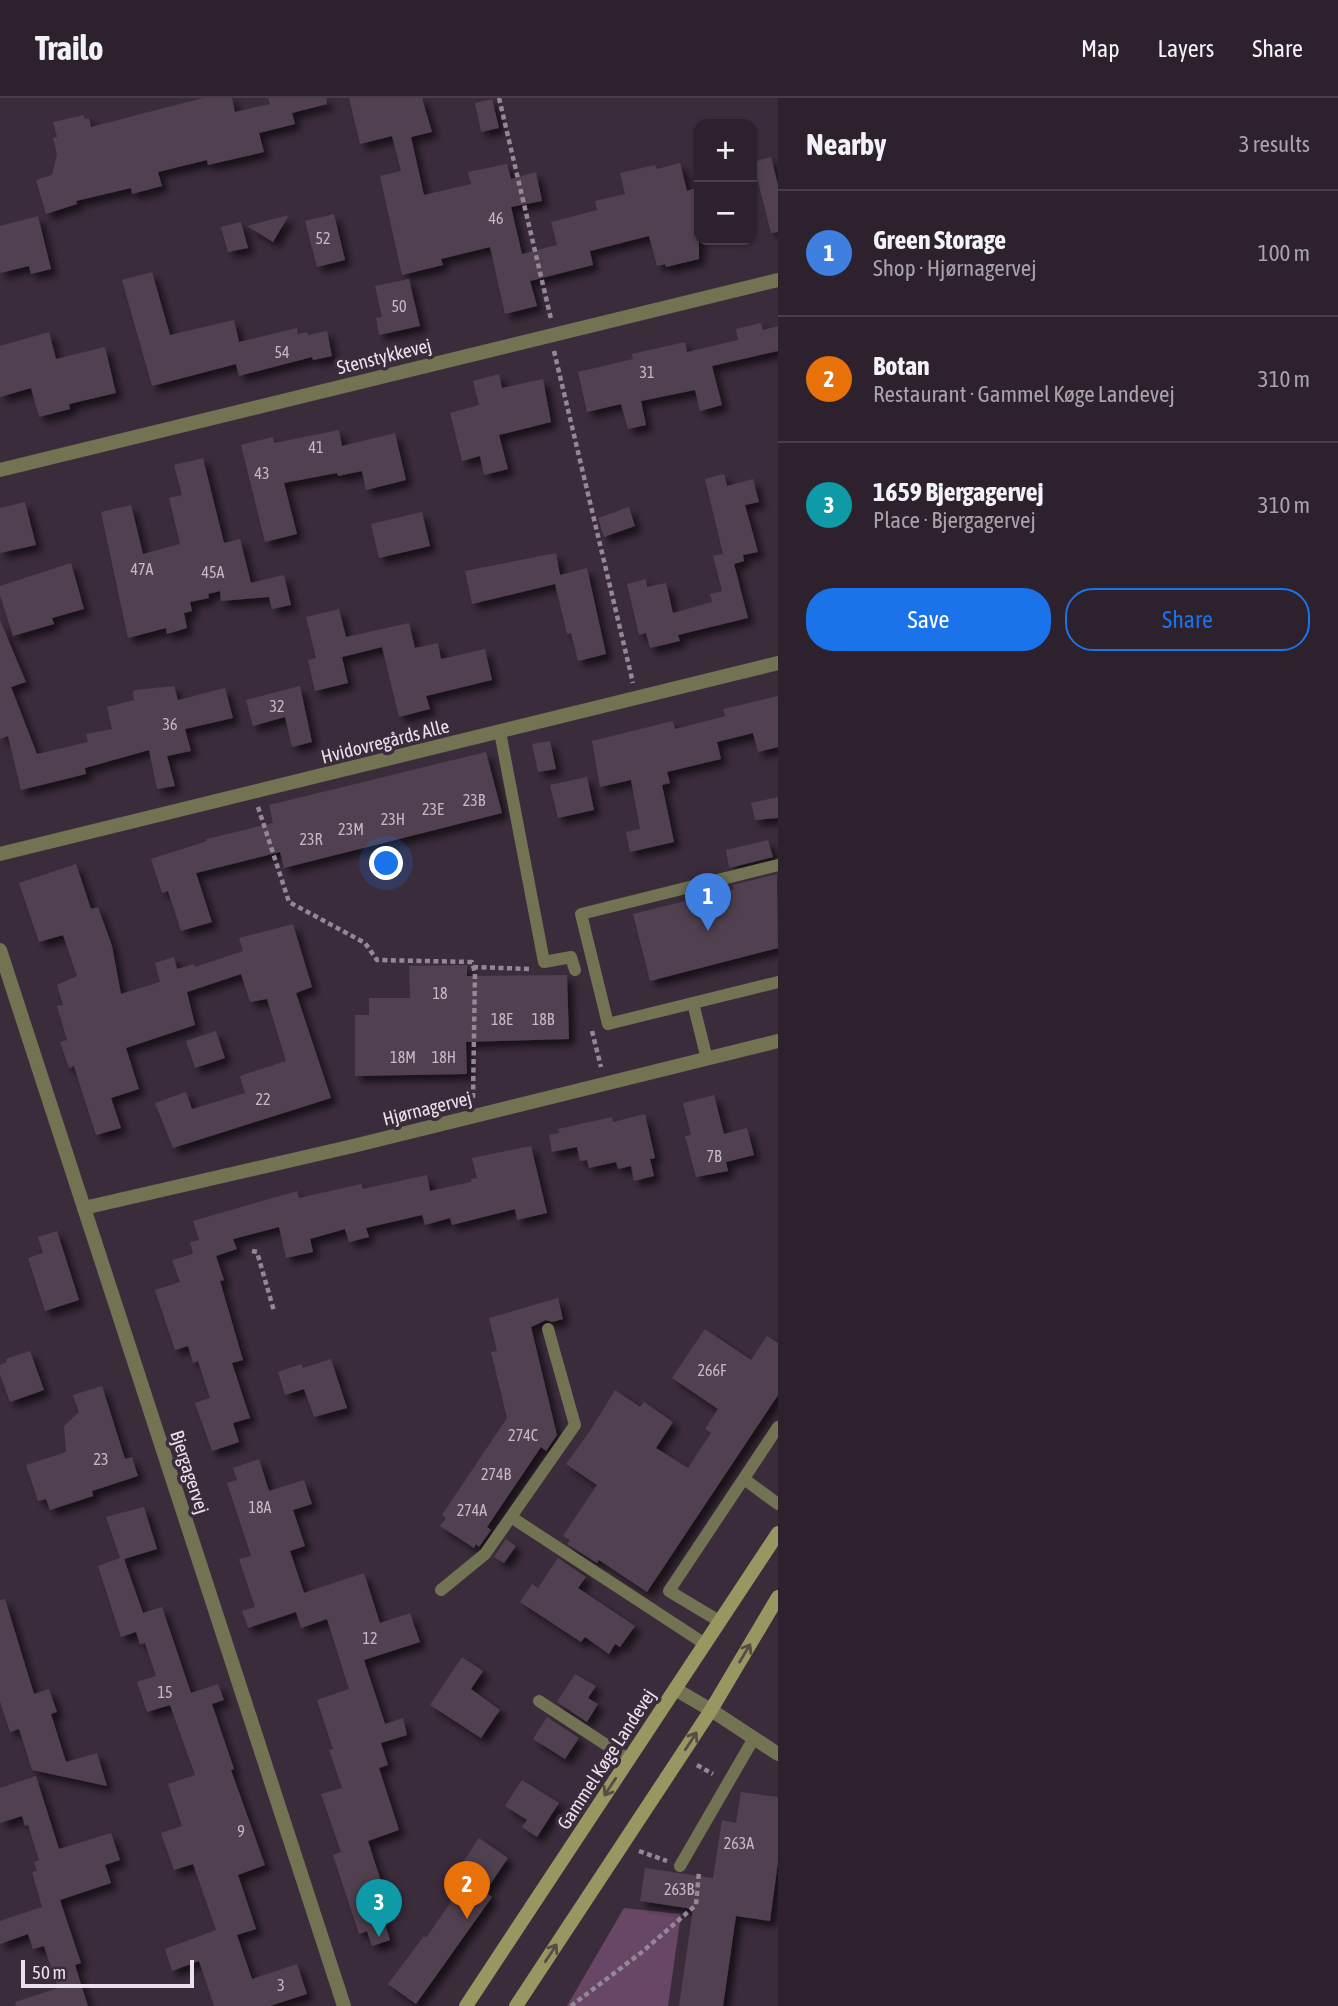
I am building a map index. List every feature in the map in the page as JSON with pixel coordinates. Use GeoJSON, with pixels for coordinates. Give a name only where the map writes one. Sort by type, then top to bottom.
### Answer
{"type":"FeatureCollection","features":[{"type":"Feature","properties":{"kind":"main road","name":"Gammel Køge Landevej"},"geometry":{"type":"LineString","coordinates":[[466,2006],[778,1532]]}},
{"type":"Feature","properties":{"kind":"main road"},"geometry":{"type":"LineString","coordinates":[[516,2006],[711,1710],[778,1597]]}},
{"type":"Feature","properties":{"kind":"street","name":"Stenstykkevej"},"geometry":{"type":"LineString","coordinates":[[0,470],[778,281]]}},
{"type":"Feature","properties":{"kind":"street","name":"Hvidovregårds Alle"},"geometry":{"type":"LineString","coordinates":[[0,854],[778,663]]}},
{"type":"Feature","properties":{"kind":"street","name":"Bjergagervej"},"geometry":{"type":"LineString","coordinates":[[0,950],[344,2006]]}},
{"type":"Feature","properties":{"kind":"street","name":"Hjørnagervej"},"geometry":{"type":"LineString","coordinates":[[84,1208],[472,1117],[778,1041]]}},
{"type":"Feature","properties":{"kind":"street"},"geometry":{"type":"LineString","coordinates":[[675,1689],[778,1754]]}},
{"type":"Feature","properties":{"kind":"lane"},"geometry":{"type":"LineString","coordinates":[[500,732],[544,962],[571,957],[575,970]]}},
{"type":"Feature","properties":{"kind":"lane"},"geometry":{"type":"LineString","coordinates":[[778,865],[581,914],[608,1024],[778,982]]}},
{"type":"Feature","properties":{"kind":"lane"},"geometry":{"type":"LineString","coordinates":[[693,1003],[707,1059]]}},
{"type":"Feature","properties":{"kind":"lane"},"geometry":{"type":"LineString","coordinates":[[441,1590],[485,1555],[575,1425],[548,1328]]}},
{"type":"Feature","properties":{"kind":"lane"},"geometry":{"type":"LineString","coordinates":[[719,1621],[669,1591],[778,1427]]}},
{"type":"Feature","properties":{"kind":"lane"},"geometry":{"type":"LineString","coordinates":[[744,1479],[778,1504]]}},
{"type":"Feature","properties":{"kind":"lane"},"geometry":{"type":"LineString","coordinates":[[511,1517],[705,1644]]}},
{"type":"Feature","properties":{"kind":"lane"},"geometry":{"type":"LineString","coordinates":[[539,1701],[628,1759]]}},
{"type":"Feature","properties":{"kind":"lane"},"geometry":{"type":"LineString","coordinates":[[680,1866],[754,1738]]}},
{"type":"Feature","properties":{"kind":"path"},"geometry":{"type":"LineString","coordinates":[[499,98],[555,335],[554,356],[637,699]]}},
{"type":"Feature","properties":{"kind":"path"},"geometry":{"type":"LineString","coordinates":[[254,792],[289,902],[365,943],[377,960],[472,961],[475,973],[472,1117]]}},
{"type":"Feature","properties":{"kind":"path"},"geometry":{"type":"LineString","coordinates":[[473,967],[537,969]]}},
{"type":"Feature","properties":{"kind":"path"},"geometry":{"type":"LineString","coordinates":[[252,1251],[257,1252],[274,1311]]}},
{"type":"Feature","properties":{"kind":"path"},"geometry":{"type":"LineString","coordinates":[[571,2006],[642,1952],[696,1905],[699,1871],[622,1846]]}},
{"type":"Feature","properties":{"kind":"shaded area"},"geometry":{"type":"Polygon","coordinates":[[[624,1908],[681,1914],[668,2006],[567,2006],[624,1908]]]}},
{"type":"Feature","properties":{"kind":"building"},"geometry":{"type":"Polygon","coordinates":[[[203,98],[232,98],[235,112],[270,104],[268,98],[326,98],[327,104],[292,113],[295,124],[259,133],[264,152],[208,165],[207,160],[158,172],[162,186],[132,194],[131,188],[76,201],[77,204],[46,214],[36,180],[52,175],[57,155],[53,138],[57,137],[53,122],[84,115],[84,119],[89,118],[91,127],[203,98]]]}},
{"type":"Feature","properties":{"kind":"building"},"geometry":{"type":"Polygon","coordinates":[[[349,98],[422,98],[432,132],[411,137],[424,195],[471,184],[468,172],[507,164],[511,179],[536,172],[542,201],[511,207],[522,254],[557,245],[551,222],[597,210],[595,201],[625,194],[620,173],[655,165],[657,169],[680,163],[687,191],[694,189],[694,245],[699,245],[699,259],[666,267],[665,264],[657,266],[649,236],[590,251],[593,265],[530,281],[537,306],[505,314],[490,247],[441,259],[443,265],[402,275],[380,176],[401,171],[392,136],[360,144],[349,98]]]}},
{"type":"Feature","properties":{"kind":"building"},"geometry":{"type":"Polygon","coordinates":[[[492,99],[499,128],[481,132],[475,103],[492,99]]]}},
{"type":"Feature","properties":{"kind":"building"},"geometry":{"type":"Polygon","coordinates":[[[771,157],[778,185],[778,232],[771,233],[757,178],[757,161],[771,157]]]}},
{"type":"Feature","properties":{"kind":"building"},"geometry":{"type":"Polygon","coordinates":[[[334,214],[345,260],[317,267],[305,221],[334,214]]]}},
{"type":"Feature","properties":{"kind":"building"},"geometry":{"type":"Polygon","coordinates":[[[289,215],[273,242],[247,226],[289,215]]]}},
{"type":"Feature","properties":{"kind":"building"},"geometry":{"type":"Polygon","coordinates":[[[38,216],[51,269],[31,274],[29,266],[0,273],[0,226],[38,216]]]}},
{"type":"Feature","properties":{"kind":"building"},"geometry":{"type":"Polygon","coordinates":[[[241,222],[248,248],[228,252],[221,227],[241,222]]]}},
{"type":"Feature","properties":{"kind":"building"},"geometry":{"type":"Polygon","coordinates":[[[152,272],[170,335],[234,320],[239,342],[297,328],[298,334],[307,332],[308,335],[327,331],[332,356],[313,360],[312,357],[239,376],[236,364],[152,386],[122,280],[152,272]]]}},
{"type":"Feature","properties":{"kind":"building"},"geometry":{"type":"Polygon","coordinates":[[[409,279],[420,326],[379,335],[376,318],[382,317],[375,286],[409,279]]]}},
{"type":"Feature","properties":{"kind":"building"},"geometry":{"type":"Polygon","coordinates":[[[761,323],[763,330],[778,326],[778,351],[712,366],[722,405],[700,411],[695,390],[641,401],[646,425],[628,429],[621,404],[587,412],[578,372],[633,359],[632,354],[685,342],[687,352],[738,340],[736,329],[761,323]]]}},
{"type":"Feature","properties":{"kind":"building"},"geometry":{"type":"Polygon","coordinates":[[[49,332],[56,359],[105,347],[116,393],[69,404],[70,409],[39,417],[31,388],[0,397],[0,346],[49,332]]]}},
{"type":"Feature","properties":{"kind":"building"},"geometry":{"type":"Polygon","coordinates":[[[499,374],[502,388],[543,379],[551,422],[499,435],[508,469],[484,475],[480,456],[462,461],[450,413],[479,405],[473,381],[499,374]]]}},
{"type":"Feature","properties":{"kind":"building"},"geometry":{"type":"Polygon","coordinates":[[[339,430],[342,446],[395,433],[406,480],[366,490],[362,471],[284,483],[297,534],[265,542],[241,445],[273,437],[274,443],[339,430]]]}},
{"type":"Feature","properties":{"kind":"building"},"geometry":{"type":"Polygon","coordinates":[[[203,458],[224,543],[240,539],[251,583],[284,575],[291,605],[272,609],[269,597],[221,601],[220,591],[208,594],[209,598],[190,602],[192,611],[184,613],[187,628],[167,634],[166,628],[128,638],[101,512],[131,505],[143,554],[180,544],[169,498],[182,495],[174,465],[203,458]]]}},
{"type":"Feature","properties":{"kind":"building"},"geometry":{"type":"Polygon","coordinates":[[[724,474],[727,486],[753,479],[759,502],[745,505],[758,552],[743,555],[744,561],[734,564],[748,618],[678,635],[680,641],[650,648],[646,633],[639,635],[627,584],[646,579],[647,587],[666,583],[673,613],[712,602],[710,594],[722,591],[713,556],[723,554],[705,479],[724,474]]]}},
{"type":"Feature","properties":{"kind":"building"},"geometry":{"type":"Polygon","coordinates":[[[25,502],[36,545],[0,553],[0,508],[25,502]]]}},
{"type":"Feature","properties":{"kind":"building"},"geometry":{"type":"Polygon","coordinates":[[[629,507],[635,526],[604,537],[598,518],[629,507]]]}},
{"type":"Feature","properties":{"kind":"building"},"geometry":{"type":"Polygon","coordinates":[[[422,512],[430,546],[379,558],[371,524],[422,512]]]}},
{"type":"Feature","properties":{"kind":"building"},"geometry":{"type":"Polygon","coordinates":[[[556,553],[560,575],[587,568],[606,654],[578,661],[571,633],[567,634],[555,584],[472,604],[465,571],[556,553]]]}},
{"type":"Feature","properties":{"kind":"building"},"geometry":{"type":"Polygon","coordinates":[[[71,563],[84,609],[52,618],[54,624],[13,636],[0,595],[0,586],[71,563]]]}},
{"type":"Feature","properties":{"kind":"building"},"geometry":{"type":"Polygon","coordinates":[[[339,609],[346,637],[409,623],[415,648],[438,643],[441,659],[485,649],[492,680],[426,696],[430,709],[399,717],[382,647],[342,657],[348,683],[315,691],[308,660],[316,658],[306,617],[339,609]]]}},
{"type":"Feature","properties":{"kind":"building"},"geometry":{"type":"Polygon","coordinates":[[[0,620],[26,682],[11,687],[37,754],[88,742],[86,734],[112,729],[107,707],[134,700],[135,690],[174,686],[178,700],[225,688],[233,718],[185,729],[191,751],[167,756],[175,786],[157,789],[149,750],[85,768],[86,774],[21,790],[8,736],[0,739],[0,620]]]}},
{"type":"Feature","properties":{"kind":"building"},"geometry":{"type":"Polygon","coordinates":[[[300,686],[312,742],[292,747],[285,717],[253,726],[246,700],[300,686]]]}},
{"type":"Feature","properties":{"kind":"building"},"geometry":{"type":"Polygon","coordinates":[[[778,696],[778,747],[758,752],[753,733],[717,742],[721,759],[667,772],[670,783],[662,785],[674,842],[630,852],[626,832],[640,829],[631,780],[600,787],[592,741],[673,721],[675,729],[725,716],[723,709],[778,696]]]}},
{"type":"Feature","properties":{"kind":"building"},"geometry":{"type":"Polygon","coordinates":[[[550,741],[556,769],[538,772],[532,744],[550,741]]]}},
{"type":"Feature","properties":{"kind":"building"},"geometry":{"type":"Polygon","coordinates":[[[486,752],[502,813],[284,868],[280,852],[196,873],[212,922],[181,931],[168,891],[162,893],[151,859],[207,841],[206,839],[273,823],[269,805],[486,752]]]}},
{"type":"Feature","properties":{"kind":"building"},"geometry":{"type":"Polygon","coordinates":[[[587,777],[594,810],[558,818],[550,785],[587,777]]]}},
{"type":"Feature","properties":{"kind":"building"},"geometry":{"type":"Polygon","coordinates":[[[778,797],[778,818],[755,820],[751,803],[778,797]]]}},
{"type":"Feature","properties":{"kind":"building"},"geometry":{"type":"Polygon","coordinates":[[[768,840],[773,857],[729,868],[726,850],[768,840]]]}},
{"type":"Feature","properties":{"kind":"building"},"geometry":{"type":"Polygon","coordinates":[[[76,864],[91,909],[98,907],[112,946],[121,994],[160,982],[155,963],[174,957],[177,969],[194,964],[195,967],[243,951],[239,938],[293,924],[312,987],[296,993],[331,1098],[173,1148],[155,1103],[186,1092],[192,1109],[245,1093],[240,1076],[286,1061],[267,999],[250,1002],[241,974],[187,992],[195,1025],[126,1048],[139,1089],[111,1098],[121,1128],[96,1135],[74,1066],[69,1068],[60,1042],[67,1040],[57,1006],[63,1005],[57,985],[77,976],[63,935],[39,942],[19,883],[76,864]]]}},
{"type":"Feature","properties":{"kind":"building"},"geometry":{"type":"Polygon","coordinates":[[[777,874],[778,948],[650,981],[633,914],[734,889],[733,885],[777,874]]]}},
{"type":"Feature","properties":{"kind":"building"},"geometry":{"type":"Polygon","coordinates":[[[467,965],[467,976],[567,975],[569,1039],[466,1042],[467,1074],[355,1076],[355,1015],[369,1015],[369,998],[410,998],[409,966],[467,965]]]}},
{"type":"Feature","properties":{"kind":"building"},"geometry":{"type":"Polygon","coordinates":[[[216,1031],[225,1058],[195,1068],[186,1041],[216,1031]]]}},
{"type":"Feature","properties":{"kind":"building"},"geometry":{"type":"Polygon","coordinates":[[[714,1095],[724,1134],[747,1128],[754,1155],[726,1162],[728,1171],[696,1177],[685,1136],[691,1135],[683,1103],[714,1095]]]}},
{"type":"Feature","properties":{"kind":"building"},"geometry":{"type":"Polygon","coordinates":[[[645,1114],[655,1158],[650,1159],[654,1176],[634,1181],[631,1166],[618,1169],[616,1162],[589,1168],[587,1160],[580,1161],[577,1147],[552,1152],[549,1135],[559,1133],[558,1129],[612,1117],[613,1122],[645,1114]]]}},
{"type":"Feature","properties":{"kind":"building"},"geometry":{"type":"Polygon","coordinates":[[[531,1146],[547,1213],[517,1220],[515,1209],[452,1225],[450,1218],[425,1225],[422,1215],[366,1228],[369,1237],[349,1242],[345,1229],[310,1239],[313,1252],[286,1258],[279,1227],[233,1239],[237,1249],[216,1256],[224,1280],[220,1281],[243,1360],[232,1363],[250,1418],[233,1423],[239,1442],[212,1451],[195,1403],[210,1398],[198,1361],[193,1363],[188,1346],[175,1350],[155,1290],[180,1282],[172,1260],[193,1254],[190,1242],[199,1240],[193,1221],[297,1191],[299,1198],[361,1184],[363,1189],[427,1175],[430,1191],[471,1182],[471,1179],[477,1178],[472,1158],[531,1146]]]}},
{"type":"Feature","properties":{"kind":"building"},"geometry":{"type":"Polygon","coordinates":[[[57,1231],[79,1300],[45,1311],[28,1258],[43,1253],[38,1237],[57,1231]]]}},
{"type":"Feature","properties":{"kind":"building"},"geometry":{"type":"Polygon","coordinates":[[[558,1298],[563,1319],[552,1322],[546,1320],[531,1327],[557,1435],[546,1451],[541,1447],[487,1527],[491,1530],[479,1547],[476,1544],[474,1548],[440,1526],[446,1518],[442,1515],[507,1418],[491,1352],[497,1351],[489,1318],[558,1298]]]}},
{"type":"Feature","properties":{"kind":"building"},"geometry":{"type":"Polygon","coordinates":[[[705,1329],[751,1360],[767,1336],[778,1343],[778,1395],[647,1592],[599,1560],[597,1563],[567,1544],[570,1540],[563,1536],[597,1485],[566,1464],[615,1390],[640,1407],[644,1402],[673,1422],[656,1448],[688,1468],[711,1433],[705,1429],[718,1409],[672,1378],[705,1329]]]}},
{"type":"Feature","properties":{"kind":"building"},"geometry":{"type":"Polygon","coordinates":[[[30,1351],[44,1390],[10,1402],[0,1374],[0,1365],[7,1362],[6,1359],[30,1351]]]}},
{"type":"Feature","properties":{"kind":"building"},"geometry":{"type":"Polygon","coordinates":[[[331,1359],[347,1408],[314,1417],[304,1389],[285,1395],[278,1372],[301,1364],[303,1368],[331,1359]]]}},
{"type":"Feature","properties":{"kind":"building"},"geometry":{"type":"Polygon","coordinates":[[[102,1386],[125,1459],[132,1457],[138,1476],[92,1491],[93,1496],[50,1510],[46,1499],[38,1501],[26,1465],[66,1452],[64,1426],[79,1412],[73,1395],[102,1386]]]}},
{"type":"Feature","properties":{"kind":"building"},"geometry":{"type":"Polygon","coordinates":[[[259,1459],[269,1491],[304,1480],[312,1504],[293,1510],[305,1546],[290,1551],[304,1593],[364,1573],[380,1623],[410,1613],[420,1642],[364,1660],[385,1724],[403,1718],[407,1735],[381,1743],[388,1765],[379,1768],[399,1830],[368,1841],[385,1894],[376,1897],[390,1940],[372,1946],[367,1931],[359,1934],[333,1855],[341,1852],[321,1794],[342,1788],[329,1750],[333,1749],[317,1700],[349,1689],[327,1619],[301,1628],[296,1612],[248,1628],[242,1611],[255,1607],[239,1559],[251,1556],[227,1483],[237,1480],[233,1468],[259,1459]]]}},
{"type":"Feature","properties":{"kind":"building"},"geometry":{"type":"Polygon","coordinates":[[[144,1507],[157,1549],[124,1559],[143,1613],[162,1607],[191,1693],[218,1684],[224,1700],[212,1704],[234,1769],[231,1770],[265,1865],[238,1875],[256,1929],[237,1935],[252,1979],[297,1964],[307,1994],[270,2006],[214,2006],[199,1961],[172,1971],[165,1949],[216,1930],[193,1864],[174,1870],[161,1833],[182,1826],[168,1784],[195,1775],[170,1705],[147,1712],[137,1682],[156,1676],[145,1643],[140,1644],[136,1632],[121,1637],[98,1566],[120,1558],[106,1517],[144,1507]]]}},
{"type":"Feature","properties":{"kind":"building"},"geometry":{"type":"Polygon","coordinates":[[[506,1539],[516,1546],[504,1563],[494,1557],[506,1539]]]}},
{"type":"Feature","properties":{"kind":"building"},"geometry":{"type":"Polygon","coordinates":[[[558,1558],[586,1577],[578,1588],[635,1626],[620,1647],[615,1644],[609,1654],[585,1637],[581,1642],[520,1602],[532,1584],[538,1588],[558,1558]]]}},
{"type":"Feature","properties":{"kind":"building"},"geometry":{"type":"Polygon","coordinates":[[[5,1599],[34,1694],[49,1689],[57,1712],[51,1714],[66,1762],[97,1753],[107,1786],[32,1770],[19,1729],[10,1732],[0,1701],[0,1600],[5,1599]]]}},
{"type":"Feature","properties":{"kind":"building"},"geometry":{"type":"Polygon","coordinates":[[[462,1657],[483,1671],[471,1689],[500,1710],[481,1738],[430,1705],[462,1657]]]}},
{"type":"Feature","properties":{"kind":"building"},"geometry":{"type":"Polygon","coordinates":[[[575,1674],[596,1686],[588,1698],[598,1704],[587,1722],[557,1702],[575,1674]]]}},
{"type":"Feature","properties":{"kind":"building"},"geometry":{"type":"Polygon","coordinates":[[[547,1717],[579,1738],[565,1759],[533,1739],[547,1717]]]}},
{"type":"Feature","properties":{"kind":"building"},"geometry":{"type":"Polygon","coordinates":[[[36,1776],[59,1849],[111,1833],[120,1860],[105,1865],[111,1883],[60,1900],[81,1963],[75,1965],[88,2006],[16,2006],[15,2002],[58,1988],[44,1946],[33,1949],[28,1934],[0,1944],[0,1921],[42,1907],[32,1872],[37,1871],[34,1862],[39,1860],[28,1825],[25,1826],[22,1816],[0,1823],[0,1788],[36,1776]]]}},
{"type":"Feature","properties":{"kind":"building"},"geometry":{"type":"Polygon","coordinates":[[[522,1780],[559,1803],[537,1837],[522,1827],[527,1820],[505,1806],[522,1780]]]}},
{"type":"Feature","properties":{"kind":"building"},"geometry":{"type":"Polygon","coordinates":[[[741,1792],[778,1797],[778,1862],[770,1921],[736,1916],[723,2006],[679,2006],[693,1909],[640,1901],[645,1868],[713,1878],[722,1820],[736,1823],[741,1792]]]}},
{"type":"Feature","properties":{"kind":"building"},"geometry":{"type":"Polygon","coordinates":[[[479,1838],[508,1858],[485,1892],[492,1897],[416,2004],[388,1984],[424,1936],[426,1938],[468,1877],[458,1870],[479,1838]]]}},
{"type":"Feature","properties":{"kind":"place","name":"Green Storage"},"geometry":{"type":"Point","coordinates":[708,931]}},
{"type":"Feature","properties":{"kind":"place","name":"Botan"},"geometry":{"type":"Point","coordinates":[467,1919]}},
{"type":"Feature","properties":{"kind":"place","name":"1659 Bjergagervej"},"geometry":{"type":"Point","coordinates":[379,1937]}}]}
